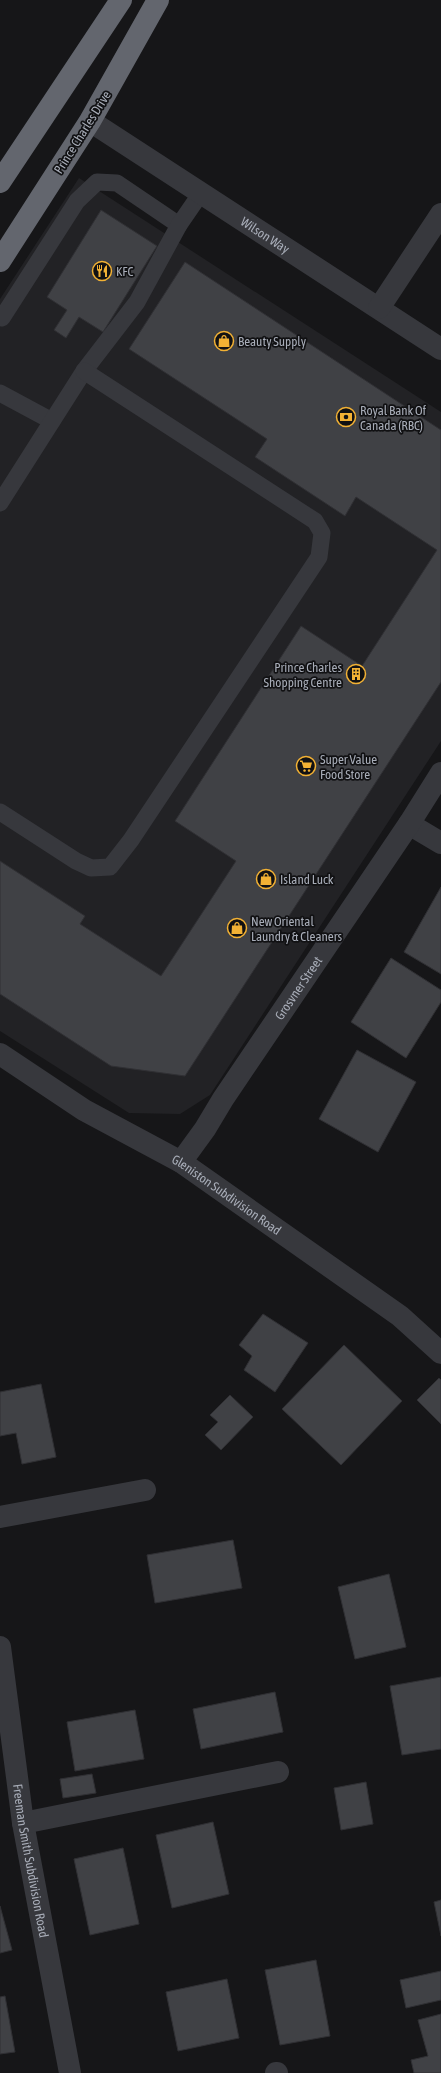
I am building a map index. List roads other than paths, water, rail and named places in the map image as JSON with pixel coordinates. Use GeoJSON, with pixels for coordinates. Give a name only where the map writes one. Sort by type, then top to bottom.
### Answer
{"type":"FeatureCollection","features":[{"type":"Feature","properties":{"kind":"highway"},"geometry":{"type":"LineString","coordinates":[[0,182],[120,0]]}},
{"type":"Feature","properties":{"kind":"highway","name":"Prince Charles Drive"},"geometry":{"type":"LineString","coordinates":[[0,261],[90,122],[158,0]]}},
{"type":"Feature","properties":{"kind":"street","name":"Wilson Way"},"geometry":{"type":"LineString","coordinates":[[90,122],[379,308],[441,350]]}},
{"type":"Feature","properties":{"kind":"street"},"geometry":{"type":"LineString","coordinates":[[379,308],[441,214]]}},
{"type":"Feature","properties":{"kind":"street","name":"Grosvner Street"},"geometry":{"type":"LineString","coordinates":[[181,1162],[205,1129],[223,1099],[410,824],[441,773]]}},
{"type":"Feature","properties":{"kind":"street"},"geometry":{"type":"LineString","coordinates":[[410,824],[441,843]]}},
{"type":"Feature","properties":{"kind":"street","name":"Gleniston Subdivision Road"},"geometry":{"type":"LineString","coordinates":[[0,1054],[84,1110],[181,1162],[400,1316],[441,1353]]}},
{"type":"Feature","properties":{"kind":"street"},"geometry":{"type":"LineString","coordinates":[[0,1517],[145,1490]]}},
{"type":"Feature","properties":{"kind":"street","name":"Freeman Smith Subdivision Road"},"geometry":{"type":"LineString","coordinates":[[0,1647],[23,1823],[70,2073]]}},
{"type":"Feature","properties":{"kind":"street"},"geometry":{"type":"LineString","coordinates":[[23,1823],[278,1772]]}},
{"type":"Feature","properties":{"kind":"lane"},"geometry":{"type":"LineString","coordinates":[[2,318],[78,200],[97,182],[117,183],[179,225]]}},
{"type":"Feature","properties":{"kind":"lane"},"geometry":{"type":"LineString","coordinates":[[0,503],[84,372],[137,302],[179,225],[201,193]]}},
{"type":"Feature","properties":{"kind":"lane"},"geometry":{"type":"LineString","coordinates":[[0,812],[91,868],[110,867],[131,840],[318,557],[322,534],[315,521],[84,372]]}},
{"type":"Feature","properties":{"kind":"lane"},"geometry":{"type":"LineString","coordinates":[[0,393],[52,421]]}},
{"type":"Feature","properties":{"kind":"place","name":"KFC"},"geometry":{"type":"Point","coordinates":[102,271]}},
{"type":"Feature","properties":{"kind":"place","name":"Beauty Supply"},"geometry":{"type":"Point","coordinates":[224,341]}},
{"type":"Feature","properties":{"kind":"place","name":"Royal Bank Of Canada (RBC)"},"geometry":{"type":"Point","coordinates":[346,417]}},
{"type":"Feature","properties":{"kind":"place","name":"Prince Charles Shopping Centre"},"geometry":{"type":"Point","coordinates":[356,674]}},
{"type":"Feature","properties":{"kind":"place","name":"Super Value Food Store"},"geometry":{"type":"Point","coordinates":[306,766]}},
{"type":"Feature","properties":{"kind":"place","name":"Island Luck"},"geometry":{"type":"Point","coordinates":[266,879]}},
{"type":"Feature","properties":{"kind":"place","name":"New Oriental Laundry & Cleaners"},"geometry":{"type":"Point","coordinates":[237,928]}}]}
